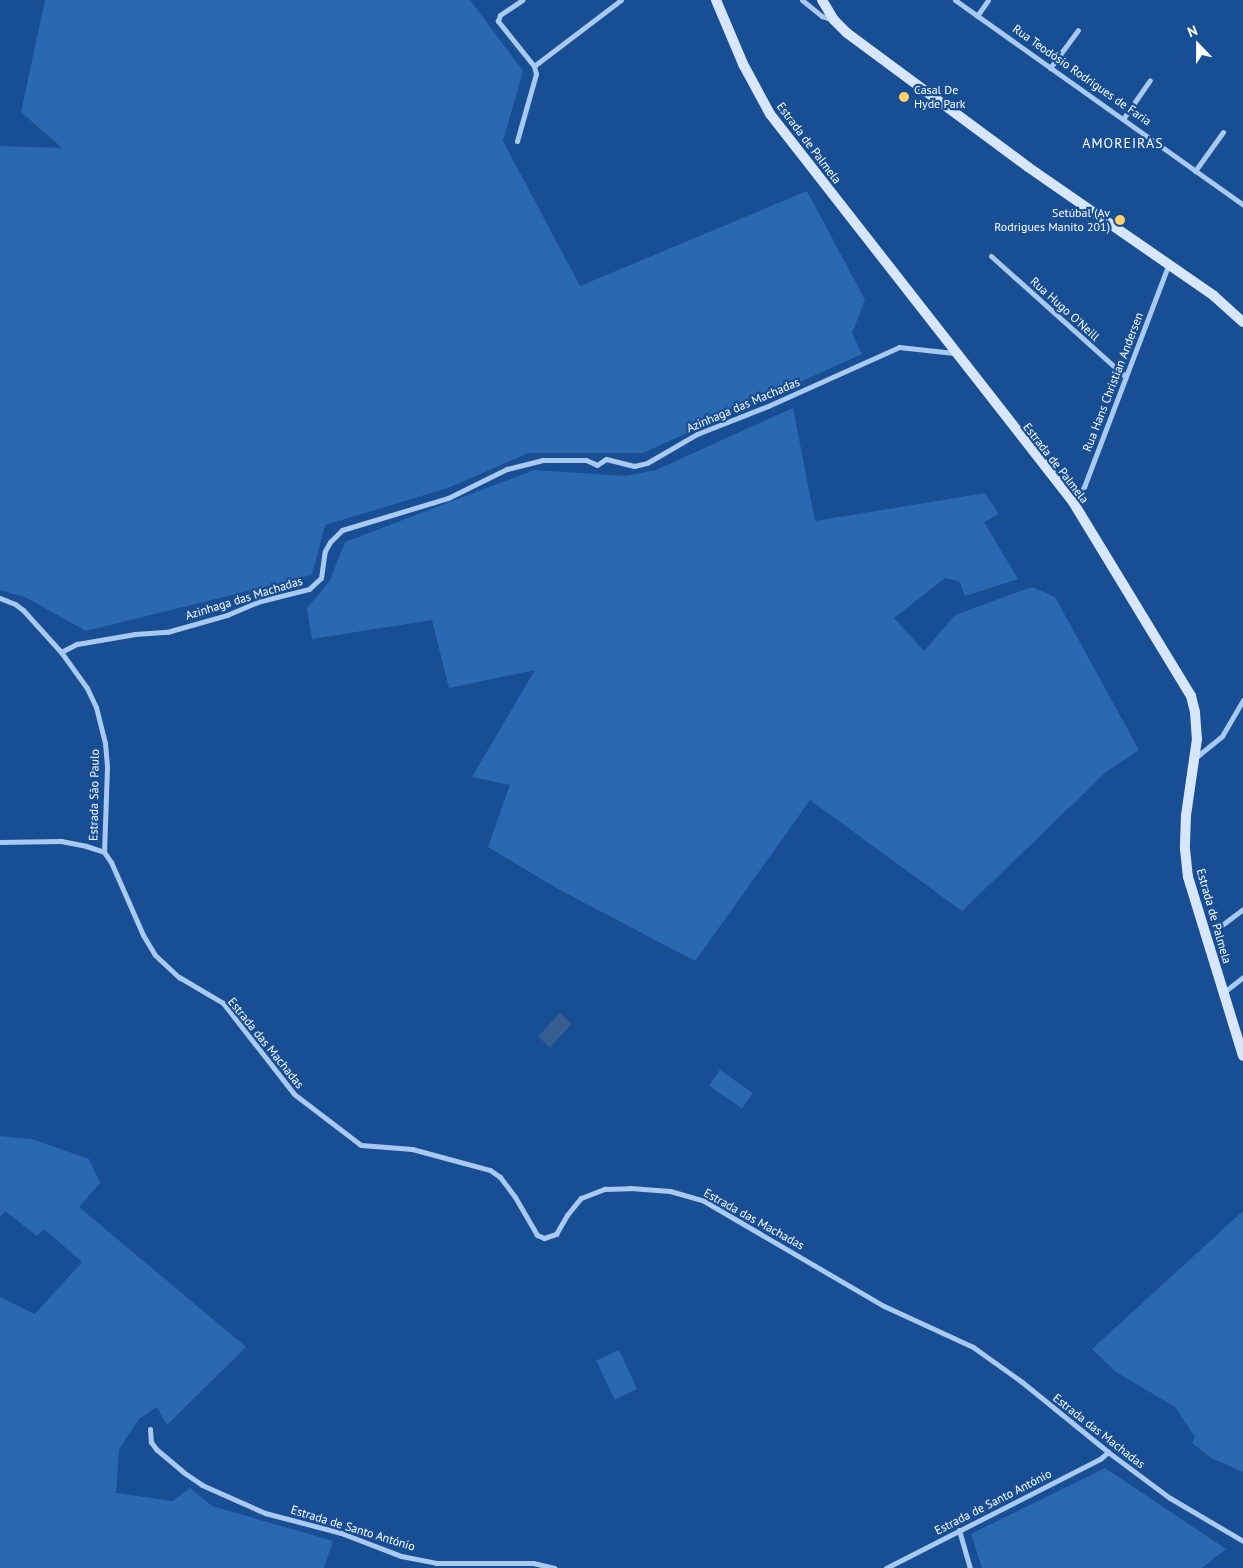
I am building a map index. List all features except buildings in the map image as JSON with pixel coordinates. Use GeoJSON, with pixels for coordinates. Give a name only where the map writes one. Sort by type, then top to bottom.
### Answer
{"type":"FeatureCollection","features":[{"type":"Feature","properties":{"kind":"street"},"geometry":{"type":"LineString","coordinates":[[517,141],[535,83],[534,66],[498,20],[500,15],[522,0]]}},
{"type":"Feature","properties":{"kind":"street"},"geometry":{"type":"LineString","coordinates":[[534,66],[621,0]]}},
{"type":"Feature","properties":{"kind":"street","name":"Estrada de Palmela"},"geometry":{"type":"LineString","coordinates":[[716,0],[743,64],[770,114],[954,353],[1073,502],[1191,696],[1195,712],[1197,739],[1186,816],[1185,849],[1188,877],[1243,1056]]}},
{"type":"Feature","properties":{"kind":"street"},"geometry":{"type":"LineString","coordinates":[[802,0],[822,16],[834,20]]}},
{"type":"Feature","properties":{"kind":"street"},"geometry":{"type":"LineString","coordinates":[[822,0],[834,20],[847,33],[1028,167],[1168,266],[1214,296],[1243,322]]}},
{"type":"Feature","properties":{"kind":"street","name":"Rua Teodósio Rodrigues de Faria"},"geometry":{"type":"LineString","coordinates":[[954,0],[1243,205]]}},
{"type":"Feature","properties":{"kind":"street"},"geometry":{"type":"LineString","coordinates":[[977,16],[988,0]]}},
{"type":"Feature","properties":{"kind":"street"},"geometry":{"type":"LineString","coordinates":[[1050,68],[1078,30]]}},
{"type":"Feature","properties":{"kind":"street"},"geometry":{"type":"LineString","coordinates":[[1123,119],[1150,80]]}},
{"type":"Feature","properties":{"kind":"street"},"geometry":{"type":"LineString","coordinates":[[1195,171],[1223,132]]}},
{"type":"Feature","properties":{"kind":"street","name":"Rua Hugo O'Neill"},"geometry":{"type":"LineString","coordinates":[[991,256],[1126,377]]}},
{"type":"Feature","properties":{"kind":"street","name":"Rua Hans Christian Andersen"},"geometry":{"type":"LineString","coordinates":[[1073,502],[1084,487],[1168,266]]}},
{"type":"Feature","properties":{"kind":"street","name":"Azinhaga das Machadas"},"geometry":{"type":"LineString","coordinates":[[61,652],[77,644],[135,634],[167,632],[228,615],[257,602],[309,589],[321,578],[326,551],[330,542],[342,530],[448,498],[507,469],[550,460],[586,460],[597,465],[606,458],[634,466],[647,462],[697,434],[768,406],[899,347],[954,353]]}},
{"type":"Feature","properties":{"kind":"street","name":"Estrada São Paulo"},"geometry":{"type":"LineString","coordinates":[[0,598],[15,604],[23,610],[61,652],[87,688],[101,723],[107,767],[104,852]]}},
{"type":"Feature","properties":{"kind":"street"},"geometry":{"type":"LineString","coordinates":[[1195,758],[1222,736],[1243,700]]}},
{"type":"Feature","properties":{"kind":"street"},"geometry":{"type":"LineString","coordinates":[[0,842],[61,841],[104,852]]}},
{"type":"Feature","properties":{"kind":"street","name":"Estrada das Machadas"},"geometry":{"type":"LineString","coordinates":[[104,852],[111,862],[143,935],[155,955],[179,976],[223,1004],[294,1094],[356,1142],[366,1147],[412,1149],[490,1170],[500,1177],[515,1197],[536,1235],[544,1238],[556,1234],[567,1215],[582,1198],[605,1189],[661,1190],[688,1195],[704,1201],[884,1306],[973,1348],[1022,1382],[1108,1452],[1170,1498],[1243,1541]]}},
{"type":"Feature","properties":{"kind":"street"},"geometry":{"type":"LineString","coordinates":[[1222,925],[1243,909]]}},
{"type":"Feature","properties":{"kind":"street"},"geometry":{"type":"LineString","coordinates":[[1224,992],[1243,977]]}},
{"type":"Feature","properties":{"kind":"street","name":"Estrada de Santo António"},"geometry":{"type":"LineString","coordinates":[[150,1429],[151,1442],[156,1449],[202,1486],[265,1513],[341,1533],[401,1556],[436,1563],[533,1563],[554,1568]]}},
{"type":"Feature","properties":{"kind":"street","name":"Estrada de Santo António"},"geometry":{"type":"LineString","coordinates":[[886,1568],[1100,1459],[1108,1452]]}},
{"type":"Feature","properties":{"kind":"street"},"geometry":{"type":"LineString","coordinates":[[958,1530],[970,1568]]}},
{"type":"Feature","properties":{"kind":"shaded area"},"geometry":{"type":"Polygon","coordinates":[[[45,0],[470,0],[523,71],[503,141],[580,286],[807,191],[865,300],[852,333],[862,354],[643,453],[528,453],[448,488],[325,525],[312,575],[86,631],[25,597],[0,590],[0,146],[62,148],[21,112],[45,0]]]}},
{"type":"Feature","properties":{"kind":"shaded area"},"geometry":{"type":"Polygon","coordinates":[[[793,408],[815,521],[985,493],[999,514],[984,522],[1018,579],[965,596],[959,581],[945,578],[894,618],[924,651],[955,615],[1032,587],[1055,597],[1139,750],[1106,772],[962,911],[810,800],[695,961],[560,890],[488,847],[510,785],[472,777],[535,670],[449,688],[432,620],[312,639],[307,608],[329,582],[345,542],[534,470],[625,476],[656,470],[793,408]]]}},
{"type":"Feature","properties":{"kind":"shaded area"},"geometry":{"type":"Polygon","coordinates":[[[560,1013],[572,1024],[550,1047],[538,1036],[560,1013]]]}},
{"type":"Feature","properties":{"kind":"shaded area"},"geometry":{"type":"Polygon","coordinates":[[[720,1070],[753,1093],[742,1109],[709,1086],[720,1070]]]}},
{"type":"Feature","properties":{"kind":"shaded area"},"geometry":{"type":"Polygon","coordinates":[[[0,1136],[32,1139],[89,1159],[100,1183],[79,1207],[246,1347],[167,1425],[157,1407],[139,1419],[119,1449],[116,1493],[173,1501],[190,1488],[212,1506],[333,1541],[324,1568],[0,1568],[0,1297],[35,1314],[82,1262],[44,1229],[37,1236],[5,1211],[0,1217],[0,1136]]]}},
{"type":"Feature","properties":{"kind":"shaded area"},"geometry":{"type":"Polygon","coordinates":[[[1243,1211],[1243,1472],[1211,1458],[1192,1443],[1195,1437],[1175,1407],[1116,1372],[1092,1349],[1243,1211]]]}},
{"type":"Feature","properties":{"kind":"shaded area"},"geometry":{"type":"Polygon","coordinates":[[[619,1350],[637,1389],[615,1400],[596,1361],[619,1350]]]}},
{"type":"Feature","properties":{"kind":"shaded area"},"geometry":{"type":"Polygon","coordinates":[[[1105,1468],[1226,1549],[1202,1568],[982,1568],[971,1534],[1105,1468]]]}},
{"type":"Feature","properties":{"kind":"place","name":"Casal De Hyde Park"},"geometry":{"type":"Point","coordinates":[904,97]}},
{"type":"Feature","properties":{"kind":"place","name":"Setúbal (Av Rodrigues Manito 201)"},"geometry":{"type":"Point","coordinates":[1120,220]}},
{"type":"Feature","properties":{"kind":"district","name":"AMOREIRAS"},"geometry":{"type":"Point","coordinates":[1123,143]}}]}
